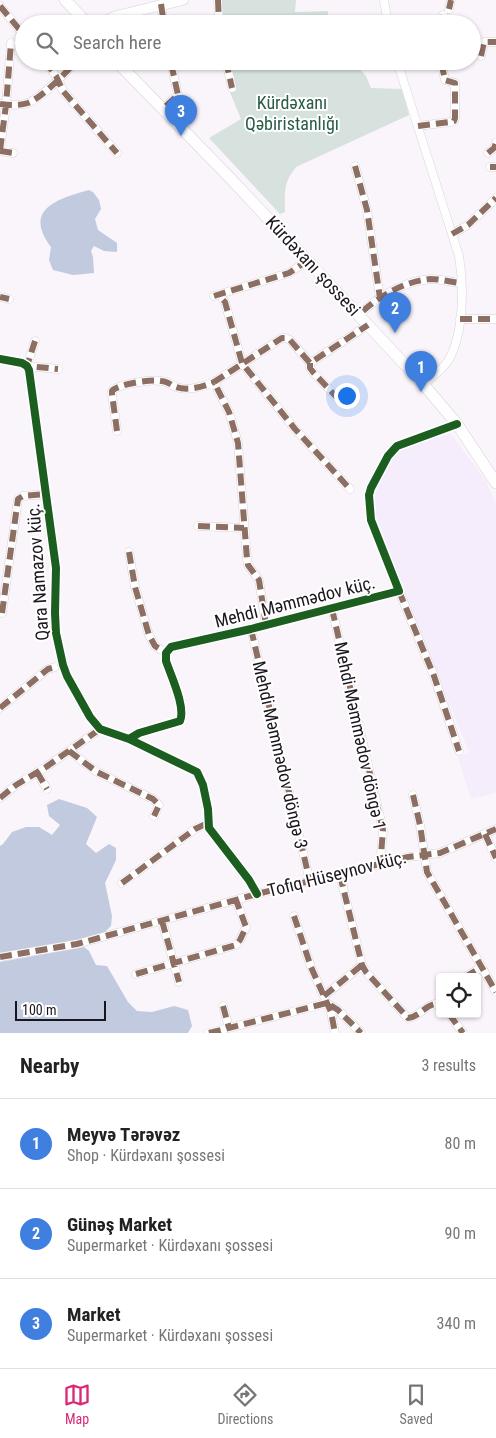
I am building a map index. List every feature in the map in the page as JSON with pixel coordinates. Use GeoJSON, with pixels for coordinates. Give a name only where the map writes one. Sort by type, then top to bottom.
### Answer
{"type":"FeatureCollection","features":[{"type":"Feature","properties":{"kind":"main road"},"geometry":{"type":"LineString","coordinates":[[57,0],[71,15]]}},
{"type":"Feature","properties":{"kind":"main road"},"geometry":{"type":"LineString","coordinates":[[64,0],[79,15]]}},
{"type":"Feature","properties":{"kind":"main road","name":"Kürdəxanı şossesi"},"geometry":{"type":"LineString","coordinates":[[125,70],[232,176],[368,325],[427,382],[496,483]]}},
{"type":"Feature","properties":{"kind":"main road","name":"Kürdəxanı şossesi"},"geometry":{"type":"LineString","coordinates":[[132,70],[363,311],[462,420],[496,469]]}},
{"type":"Feature","properties":{"kind":"street"},"geometry":{"type":"LineString","coordinates":[[119,15],[157,3],[183,0]]}},
{"type":"Feature","properties":{"kind":"street"},"geometry":{"type":"LineString","coordinates":[[218,0],[219,15]]}},
{"type":"Feature","properties":{"kind":"street"},"geometry":{"type":"LineString","coordinates":[[384,0],[386,15]]}},
{"type":"Feature","properties":{"kind":"street"},"geometry":{"type":"LineString","coordinates":[[449,9],[450,0]]}},
{"type":"Feature","properties":{"kind":"street"},"geometry":{"type":"LineString","coordinates":[[157,3],[161,15]]}},
{"type":"Feature","properties":{"kind":"street"},"geometry":{"type":"LineString","coordinates":[[0,6],[15,24]]}},
{"type":"Feature","properties":{"kind":"street"},"geometry":{"type":"LineString","coordinates":[[482,56],[484,42],[496,42]]}},
{"type":"Feature","properties":{"kind":"street"},"geometry":{"type":"LineString","coordinates":[[10,43],[0,151],[13,153]]}},
{"type":"Feature","properties":{"kind":"street"},"geometry":{"type":"LineString","coordinates":[[51,70],[63,91],[117,153]]}},
{"type":"Feature","properties":{"kind":"street"},"geometry":{"type":"LineString","coordinates":[[3,104],[22,104],[31,101],[68,70]]}},
{"type":"Feature","properties":{"kind":"street"},"geometry":{"type":"LineString","coordinates":[[166,106],[178,95],[173,70]]}},
{"type":"Feature","properties":{"kind":"street"},"geometry":{"type":"LineString","coordinates":[[228,70],[232,88]]}},
{"type":"Feature","properties":{"kind":"street"},"geometry":{"type":"LineString","coordinates":[[400,70],[459,256],[461,283],[460,319],[457,338],[451,356],[444,366],[427,382]]}},
{"type":"Feature","properties":{"kind":"street"},"geometry":{"type":"LineString","coordinates":[[418,126],[454,121],[456,84],[453,81],[444,80],[442,70]]}},
{"type":"Feature","properties":{"kind":"street"},"geometry":{"type":"LineString","coordinates":[[488,153],[494,148],[496,143]]}},
{"type":"Feature","properties":{"kind":"street"},"geometry":{"type":"LineString","coordinates":[[355,166],[367,210],[380,298]]}},
{"type":"Feature","properties":{"kind":"street"},"geometry":{"type":"LineString","coordinates":[[452,234],[468,225],[496,198]]}},
{"type":"Feature","properties":{"kind":"street"},"geometry":{"type":"LineString","coordinates":[[214,296],[289,273],[308,261]]}},
{"type":"Feature","properties":{"kind":"street"},"geometry":{"type":"LineString","coordinates":[[363,311],[380,298],[415,281],[432,279],[461,283]]}},
{"type":"Feature","properties":{"kind":"street"},"geometry":{"type":"LineString","coordinates":[[0,297],[9,299]]}},
{"type":"Feature","properties":{"kind":"street"},"geometry":{"type":"LineString","coordinates":[[223,300],[242,363],[296,429],[350,489]]}},
{"type":"Feature","properties":{"kind":"street"},"geometry":{"type":"LineString","coordinates":[[460,319],[496,320]]}},
{"type":"Feature","properties":{"kind":"street"},"geometry":{"type":"LineString","coordinates":[[310,363],[368,325]]}},
{"type":"Feature","properties":{"kind":"street"},"geometry":{"type":"LineString","coordinates":[[116,431],[112,391],[118,386],[158,380],[178,388],[205,386],[282,338],[286,338],[310,363],[310,368],[313,372],[344,405]]}},
{"type":"Feature","properties":{"kind":"street"},"geometry":{"type":"LineString","coordinates":[[28,366],[35,341]]}},
{"type":"Feature","properties":{"kind":"street"},"geometry":{"type":"LineString","coordinates":[[0,359],[28,366],[58,370]]}},
{"type":"Feature","properties":{"kind":"street","name":"Qara Namazov küç."},"geometry":{"type":"LineString","coordinates":[[28,366],[57,574],[54,612],[56,634],[63,664],[78,699],[100,729]]}},
{"type":"Feature","properties":{"kind":"street"},"geometry":{"type":"LineString","coordinates":[[214,382],[229,412],[238,443],[247,559],[248,565],[259,580],[266,625]]}},
{"type":"Feature","properties":{"kind":"street","name":"Mehdi Məmmədov küç."},"geometry":{"type":"LineString","coordinates":[[166,653],[171,647],[399,591],[371,520],[369,495],[388,456],[397,446],[457,424]]}},
{"type":"Feature","properties":{"kind":"street"},"geometry":{"type":"LineString","coordinates":[[2,613],[18,499],[23,496],[47,494]]}},
{"type":"Feature","properties":{"kind":"street"},"geometry":{"type":"LineString","coordinates":[[198,526],[244,528]]}},
{"type":"Feature","properties":{"kind":"street"},"geometry":{"type":"LineString","coordinates":[[129,552],[137,594],[149,635],[155,646],[166,653],[166,661],[183,715],[180,721],[139,733],[129,739]]}},
{"type":"Feature","properties":{"kind":"street"},"geometry":{"type":"LineString","coordinates":[[399,591],[434,676],[459,751]]}},
{"type":"Feature","properties":{"kind":"street","name":"Mehdi Məmmədov döngə 1"},"geometry":{"type":"LineString","coordinates":[[332,609],[383,830],[381,855],[383,864]]}},
{"type":"Feature","properties":{"kind":"street","name":"Mehdi Məmmədov döngə 3"},"geometry":{"type":"LineString","coordinates":[[250,629],[310,882]]}},
{"type":"Feature","properties":{"kind":"street"},"geometry":{"type":"LineString","coordinates":[[0,708],[48,669],[63,664]]}},
{"type":"Feature","properties":{"kind":"street"},"geometry":{"type":"LineString","coordinates":[[0,798],[16,785],[100,729],[129,739],[197,772],[203,785],[208,809],[208,824],[212,833],[249,880],[257,894]]}},
{"type":"Feature","properties":{"kind":"street"},"geometry":{"type":"LineString","coordinates":[[69,751],[97,772],[153,799],[159,805],[154,816]]}},
{"type":"Feature","properties":{"kind":"street"},"geometry":{"type":"LineString","coordinates":[[37,772],[47,789]]}},
{"type":"Feature","properties":{"kind":"street"},"geometry":{"type":"LineString","coordinates":[[413,795],[420,825],[427,872],[496,992]]}},
{"type":"Feature","properties":{"kind":"street"},"geometry":{"type":"LineString","coordinates":[[122,883],[195,829],[208,824]]}},
{"type":"Feature","properties":{"kind":"street","name":"Tofiq Hüseynov küç."},"geometry":{"type":"LineString","coordinates":[[0,957],[77,944],[257,894],[383,864],[408,856],[440,853],[496,829]]}},
{"type":"Feature","properties":{"kind":"street"},"geometry":{"type":"LineString","coordinates":[[484,834],[496,858]]}},
{"type":"Feature","properties":{"kind":"street"},"geometry":{"type":"LineString","coordinates":[[340,874],[362,965],[373,981],[408,1018],[414,1017],[432,1004],[436,1004]]}},
{"type":"Feature","properties":{"kind":"street"},"geometry":{"type":"LineString","coordinates":[[136,974],[236,945],[246,927],[246,923],[236,900]]}},
{"type":"Feature","properties":{"kind":"street"},"geometry":{"type":"LineString","coordinates":[[294,916],[311,967],[331,1012],[335,1033]]}},
{"type":"Feature","properties":{"kind":"street"},"geometry":{"type":"LineString","coordinates":[[162,921],[179,982]]}},
{"type":"Feature","properties":{"kind":"street"},"geometry":{"type":"LineString","coordinates":[[209,1033],[325,999],[362,965]]}},
{"type":"Feature","properties":{"kind":"street"},"geometry":{"type":"LineString","coordinates":[[472,973],[482,967]]}},
{"type":"Feature","properties":{"kind":"street"},"geometry":{"type":"LineString","coordinates":[[325,999],[361,1033]]}},
{"type":"Feature","properties":{"kind":"street"},"geometry":{"type":"LineString","coordinates":[[223,1006],[229,1028]]}},
{"type":"Feature","properties":{"kind":"street"},"geometry":{"type":"LineString","coordinates":[[452,1018],[463,1033]]}},
{"type":"Feature","properties":{"kind":"shaded area"},"geometry":{"type":"Polygon","coordinates":[[[449,431],[486,481],[496,504],[496,793],[471,799],[458,757],[469,752],[373,516],[373,491],[388,461],[400,446],[449,431]]]}},
{"type":"Feature","properties":{"kind":"green space"},"geometry":{"type":"Polygon","coordinates":[[[223,0],[296,0],[295,12],[328,11],[328,15],[221,15],[223,0]]]}},
{"type":"Feature","properties":{"kind":"green space","name":"Kürdəxanı Qəbiristanlığı"},"geometry":{"type":"Polygon","coordinates":[[[228,70],[360,70],[366,76],[371,88],[402,89],[409,115],[296,167],[287,183],[285,212],[280,214],[209,138],[241,119],[229,90],[228,70]]]}},
{"type":"Feature","properties":{"kind":"water"},"geometry":{"type":"Polygon","coordinates":[[[89,190],[99,200],[101,209],[95,219],[98,230],[117,243],[117,252],[104,251],[94,246],[91,251],[94,273],[73,275],[53,270],[49,260],[51,247],[43,234],[40,224],[42,215],[55,202],[89,190]]]}},
{"type":"Feature","properties":{"kind":"water"},"geometry":{"type":"Polygon","coordinates":[[[59,799],[87,808],[97,817],[86,844],[96,853],[109,844],[116,848],[116,860],[105,883],[112,916],[111,926],[103,934],[41,948],[0,953],[0,846],[12,832],[26,827],[39,827],[52,835],[60,825],[49,816],[47,805],[59,799]]]}},
{"type":"Feature","properties":{"kind":"water"},"geometry":{"type":"Polygon","coordinates":[[[84,947],[89,951],[96,965],[107,966],[128,1002],[137,1011],[152,1012],[174,1006],[188,1010],[192,1026],[188,1033],[0,1033],[0,962],[84,947]]]}},
{"type":"Feature","properties":{"kind":"marked path"},"geometry":{"type":"LineString","coordinates":[[218,0],[219,15]]}},
{"type":"Feature","properties":{"kind":"marked path"},"geometry":{"type":"LineString","coordinates":[[449,9],[451,0]]}},
{"type":"Feature","properties":{"kind":"marked path"},"geometry":{"type":"LineString","coordinates":[[161,4],[163,15]]}},
{"type":"Feature","properties":{"kind":"marked path"},"geometry":{"type":"LineString","coordinates":[[0,6],[15,24]]}},
{"type":"Feature","properties":{"kind":"marked path"},"geometry":{"type":"LineString","coordinates":[[481,56],[484,42],[496,42]]}},
{"type":"Feature","properties":{"kind":"marked path"},"geometry":{"type":"LineString","coordinates":[[0,150],[11,43]]}},
{"type":"Feature","properties":{"kind":"marked path"},"geometry":{"type":"LineString","coordinates":[[52,70],[63,91],[117,153]]}},
{"type":"Feature","properties":{"kind":"marked path"},"geometry":{"type":"LineString","coordinates":[[0,104],[21,105],[28,103],[40,96],[68,70]]}},
{"type":"Feature","properties":{"kind":"marked path"},"geometry":{"type":"LineString","coordinates":[[166,106],[178,95],[173,70]]}},
{"type":"Feature","properties":{"kind":"marked path"},"geometry":{"type":"LineString","coordinates":[[228,70],[232,88]]}},
{"type":"Feature","properties":{"kind":"marked path"},"geometry":{"type":"LineString","coordinates":[[418,126],[454,121],[455,83],[445,80],[443,70]]}},
{"type":"Feature","properties":{"kind":"marked path"},"geometry":{"type":"LineString","coordinates":[[488,153],[494,148],[496,143]]}},
{"type":"Feature","properties":{"kind":"marked path"},"geometry":{"type":"LineString","coordinates":[[0,151],[13,153]]}},
{"type":"Feature","properties":{"kind":"marked path"},"geometry":{"type":"LineString","coordinates":[[355,166],[367,210],[380,298]]}},
{"type":"Feature","properties":{"kind":"marked path"},"geometry":{"type":"LineString","coordinates":[[490,167],[496,167]]}},
{"type":"Feature","properties":{"kind":"marked path"},"geometry":{"type":"LineString","coordinates":[[452,234],[468,225],[496,198]]}},
{"type":"Feature","properties":{"kind":"marked path"},"geometry":{"type":"LineString","coordinates":[[214,296],[289,273],[307,261]]}},
{"type":"Feature","properties":{"kind":"marked path"},"geometry":{"type":"LineString","coordinates":[[363,311],[386,294],[421,280],[438,279],[461,283]]}},
{"type":"Feature","properties":{"kind":"marked path"},"geometry":{"type":"LineString","coordinates":[[0,297],[9,299]]}},
{"type":"Feature","properties":{"kind":"marked path"},"geometry":{"type":"LineString","coordinates":[[223,300],[242,363],[295,429],[350,489]]}},
{"type":"Feature","properties":{"kind":"marked path"},"geometry":{"type":"LineString","coordinates":[[460,319],[496,319]]}},
{"type":"Feature","properties":{"kind":"marked path"},"geometry":{"type":"LineString","coordinates":[[266,625],[259,580],[248,565],[247,559],[238,443],[229,412],[214,382],[282,338],[290,340],[310,363],[368,325]]}},
{"type":"Feature","properties":{"kind":"marked path"},"geometry":{"type":"LineString","coordinates":[[35,341],[27,366],[58,369]]}},
{"type":"Feature","properties":{"kind":"marked path"},"geometry":{"type":"LineString","coordinates":[[310,363],[310,368],[313,372],[344,405]]}},
{"type":"Feature","properties":{"kind":"marked path"},"geometry":{"type":"LineString","coordinates":[[117,431],[112,394],[115,388],[128,384],[163,381],[185,389],[200,387],[214,382]]}},
{"type":"Feature","properties":{"kind":"marked path"},"geometry":{"type":"LineString","coordinates":[[2,613],[18,499],[23,496],[47,494]]}},
{"type":"Feature","properties":{"kind":"marked path"},"geometry":{"type":"LineString","coordinates":[[198,526],[244,528]]}},
{"type":"Feature","properties":{"kind":"marked path"},"geometry":{"type":"LineString","coordinates":[[129,552],[135,587],[149,635],[155,646],[166,653]]}},
{"type":"Feature","properties":{"kind":"marked path"},"geometry":{"type":"LineString","coordinates":[[399,591],[434,676],[459,751]]}},
{"type":"Feature","properties":{"kind":"marked path"},"geometry":{"type":"LineString","coordinates":[[332,609],[383,830],[381,855],[383,864]]}},
{"type":"Feature","properties":{"kind":"marked path"},"geometry":{"type":"LineString","coordinates":[[251,629],[310,882]]}},
{"type":"Feature","properties":{"kind":"marked path"},"geometry":{"type":"LineString","coordinates":[[0,708],[48,669],[63,665]]}},
{"type":"Feature","properties":{"kind":"marked path"},"geometry":{"type":"LineString","coordinates":[[0,798],[16,785],[46,767],[100,729]]}},
{"type":"Feature","properties":{"kind":"marked path"},"geometry":{"type":"LineString","coordinates":[[69,751],[97,772],[153,799],[159,805],[154,816]]}},
{"type":"Feature","properties":{"kind":"marked path"},"geometry":{"type":"LineString","coordinates":[[37,772],[47,789]]}},
{"type":"Feature","properties":{"kind":"marked path"},"geometry":{"type":"LineString","coordinates":[[413,795],[420,825],[427,872],[496,992]]}},
{"type":"Feature","properties":{"kind":"marked path"},"geometry":{"type":"LineString","coordinates":[[122,883],[195,829],[208,823]]}},
{"type":"Feature","properties":{"kind":"marked path"},"geometry":{"type":"LineString","coordinates":[[0,957],[77,944],[257,894],[408,857],[440,853],[496,829]]}},
{"type":"Feature","properties":{"kind":"marked path"},"geometry":{"type":"LineString","coordinates":[[485,834],[496,858]]}},
{"type":"Feature","properties":{"kind":"marked path"},"geometry":{"type":"LineString","coordinates":[[340,875],[362,965],[366,972],[408,1018],[436,1004]]}},
{"type":"Feature","properties":{"kind":"marked path"},"geometry":{"type":"LineString","coordinates":[[136,974],[236,945],[246,927],[236,900]]}},
{"type":"Feature","properties":{"kind":"marked path"},"geometry":{"type":"LineString","coordinates":[[294,916],[311,967],[331,1012],[335,1033]]}},
{"type":"Feature","properties":{"kind":"marked path"},"geometry":{"type":"LineString","coordinates":[[162,921],[179,982]]}},
{"type":"Feature","properties":{"kind":"marked path"},"geometry":{"type":"LineString","coordinates":[[324,996],[362,965]]}},
{"type":"Feature","properties":{"kind":"marked path"},"geometry":{"type":"LineString","coordinates":[[472,973],[482,967]]}},
{"type":"Feature","properties":{"kind":"marked path"},"geometry":{"type":"LineString","coordinates":[[209,1033],[327,1003],[338,1010],[361,1033]]}},
{"type":"Feature","properties":{"kind":"marked path"},"geometry":{"type":"LineString","coordinates":[[223,1006],[229,1028]]}},
{"type":"Feature","properties":{"kind":"marked path"},"geometry":{"type":"LineString","coordinates":[[452,1018],[463,1033]]}},
{"type":"Feature","properties":{"kind":"cycle path"},"geometry":{"type":"LineString","coordinates":[[0,359],[22,363],[29,370],[56,568],[56,633],[67,676],[90,717],[100,729],[129,739],[197,772],[203,785],[208,809],[209,828],[249,880],[257,894]]}},
{"type":"Feature","properties":{"kind":"cycle path"},"geometry":{"type":"LineString","coordinates":[[129,739],[139,733],[180,721],[180,700],[166,661],[166,653],[171,647],[251,629],[399,591],[371,520],[369,495],[371,488],[388,456],[397,446],[457,424]]}},
{"type":"Feature","properties":{"kind":"place","name":"Market"},"geometry":{"type":"Point","coordinates":[181,136]}},
{"type":"Feature","properties":{"kind":"place","name":"Günəş Market"},"geometry":{"type":"Point","coordinates":[395,333]}},
{"type":"Feature","properties":{"kind":"place","name":"Meyvə Tərəvəz"},"geometry":{"type":"Point","coordinates":[421,392]}}]}
